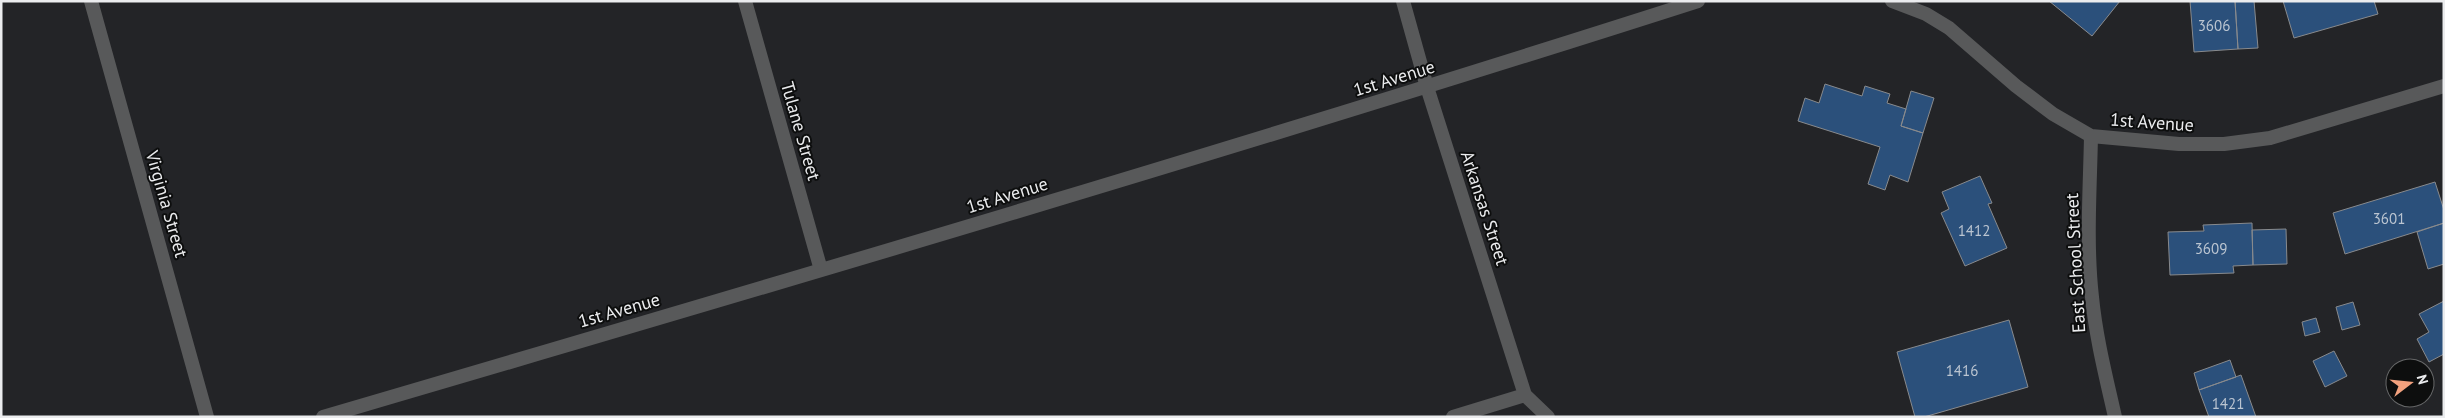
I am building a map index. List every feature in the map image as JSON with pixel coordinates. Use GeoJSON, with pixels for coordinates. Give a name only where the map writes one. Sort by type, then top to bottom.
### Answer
{"type":"FeatureCollection","features":[{"type":"Feature","properties":{"kind":"street","name":"Virginia Street"},"geometry":{"type":"LineString","coordinates":[[91,1],[207,417]]}},
{"type":"Feature","properties":{"kind":"street","name":"Tulane Street"},"geometry":{"type":"LineString","coordinates":[[745,1],[821,270]]}},
{"type":"Feature","properties":{"kind":"street","name":"Arkansas Street"},"geometry":{"type":"LineString","coordinates":[[1403,1],[1427,87],[1525,395],[1548,417]]}},
{"type":"Feature","properties":{"kind":"street","name":"1st Avenue"},"geometry":{"type":"LineString","coordinates":[[323,417],[821,270],[1427,87],[1698,1]]}},
{"type":"Feature","properties":{"kind":"street","name":"1st Avenue"},"geometry":{"type":"LineString","coordinates":[[1892,1],[1927,8],[2016,86],[2054,114],[2091,136],[2180,144],[2235,143],[2270,138],[2444,86]]}},
{"type":"Feature","properties":{"kind":"street","name":"East School Street"},"geometry":{"type":"LineString","coordinates":[[2091,136],[2090,248],[2092,295],[2098,342],[2115,417]]}},
{"type":"Feature","properties":{"kind":"street"},"geometry":{"type":"LineString","coordinates":[[1453,417],[1525,395]]}},
{"type":"Feature","properties":{"kind":"building"},"geometry":{"type":"Polygon","coordinates":[[[2049,1],[2120,1],[2092,36],[2049,1]]]}},
{"type":"Feature","properties":{"kind":"building"},"geometry":{"type":"Polygon","coordinates":[[[2190,1],[2235,1],[2238,49],[2194,52],[2190,1]]]}},
{"type":"Feature","properties":{"kind":"building"},"geometry":{"type":"Polygon","coordinates":[[[2235,1],[2254,1],[2258,48],[2238,49],[2235,1]]]}},
{"type":"Feature","properties":{"kind":"building"},"geometry":{"type":"Polygon","coordinates":[[[2283,1],[2374,1],[2378,14],[2294,38],[2283,1]]]}},
{"type":"Feature","properties":{"kind":"building"},"geometry":{"type":"Polygon","coordinates":[[[1825,84],[1862,96],[1865,86],[1890,94],[1887,103],[1906,109],[1901,126],[1923,133],[1908,182],[1890,175],[1885,190],[1868,184],[1880,147],[1798,121],[1805,98],[1819,103],[1825,84]]]}},
{"type":"Feature","properties":{"kind":"building"},"geometry":{"type":"Polygon","coordinates":[[[1911,91],[1934,98],[1923,133],[1901,126],[1911,91]]]}},
{"type":"Feature","properties":{"kind":"building"},"geometry":{"type":"Polygon","coordinates":[[[1980,176],[1992,203],[1988,204],[2007,248],[1965,266],[1941,213],[1949,209],[1942,192],[1980,176]]]}},
{"type":"Feature","properties":{"kind":"building"},"geometry":{"type":"Polygon","coordinates":[[[2435,182],[2444,210],[2444,223],[2345,254],[2333,213],[2435,182]]]}},
{"type":"Feature","properties":{"kind":"building"},"geometry":{"type":"Polygon","coordinates":[[[2252,223],[2253,265],[2233,266],[2234,273],[2170,275],[2168,232],[2204,231],[2203,225],[2252,223]]]}},
{"type":"Feature","properties":{"kind":"building"},"geometry":{"type":"Polygon","coordinates":[[[2444,223],[2444,264],[2428,269],[2417,232],[2444,223]]]}},
{"type":"Feature","properties":{"kind":"building"},"geometry":{"type":"Polygon","coordinates":[[[2286,229],[2287,264],[2253,265],[2252,230],[2286,229]]]}},
{"type":"Feature","properties":{"kind":"building"},"geometry":{"type":"Polygon","coordinates":[[[2444,301],[2444,354],[2435,359],[2427,358],[2417,339],[2429,332],[2419,314],[2444,301]]]}},
{"type":"Feature","properties":{"kind":"building"},"geometry":{"type":"Polygon","coordinates":[[[2353,302],[2360,325],[2342,330],[2336,307],[2353,302]]]}},
{"type":"Feature","properties":{"kind":"building"},"geometry":{"type":"Polygon","coordinates":[[[2316,318],[2320,332],[2305,336],[2302,322],[2316,318]]]}},
{"type":"Feature","properties":{"kind":"building"},"geometry":{"type":"Polygon","coordinates":[[[2009,320],[2028,387],[1924,417],[1915,417],[1897,352],[2009,320]]]}},
{"type":"Feature","properties":{"kind":"building"},"geometry":{"type":"Polygon","coordinates":[[[2334,351],[2347,376],[2325,387],[2313,361],[2334,351]]]}},
{"type":"Feature","properties":{"kind":"building"},"geometry":{"type":"Polygon","coordinates":[[[2230,360],[2236,377],[2199,390],[2194,373],[2230,360]]]}},
{"type":"Feature","properties":{"kind":"building"},"geometry":{"type":"Polygon","coordinates":[[[2241,375],[2256,417],[2209,417],[2199,390],[2241,375]]]}}]}
